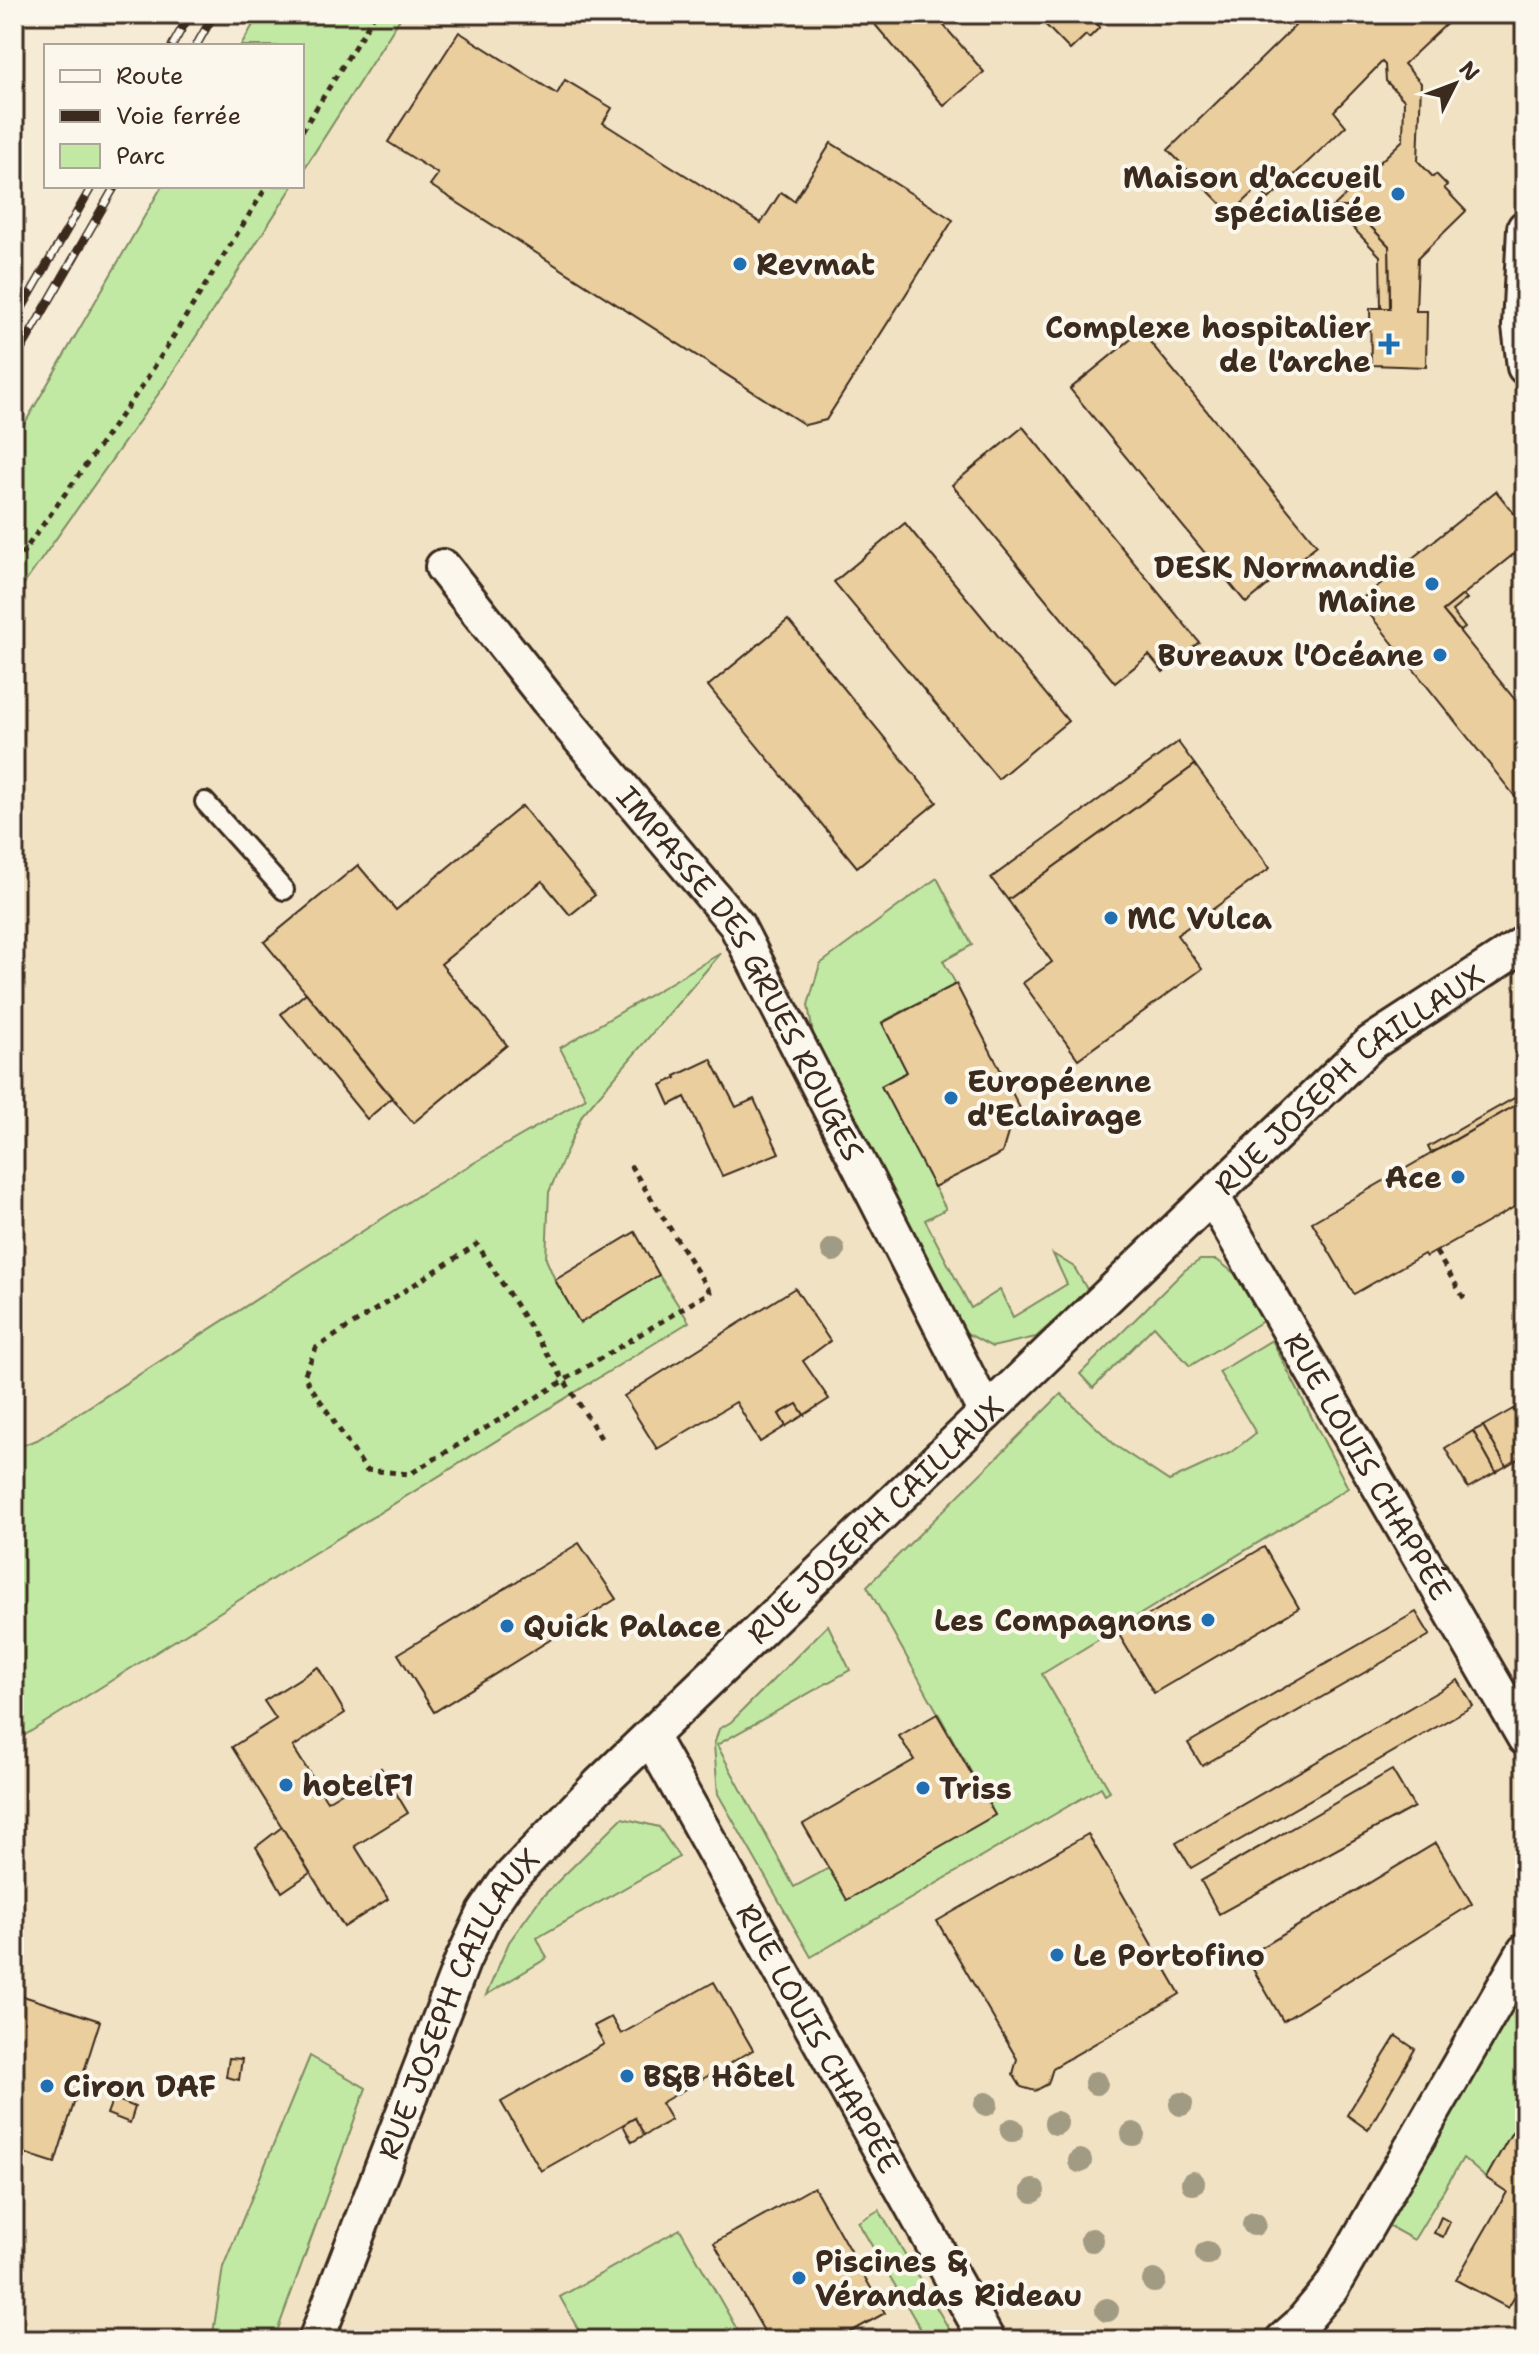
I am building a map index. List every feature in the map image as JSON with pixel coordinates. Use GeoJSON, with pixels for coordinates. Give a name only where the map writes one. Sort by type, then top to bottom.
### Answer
{"type":"FeatureCollection","features":[{"type":"Feature","properties":{"kind":"street"},"geometry":{"type":"LineString","coordinates":[[1525,228],[1520,326],[1525,367]]}},
{"type":"Feature","properties":{"kind":"street","name":"IMPASSE DES GRUES ROUGES"},"geometry":{"type":"LineString","coordinates":[[443,567],[548,700],[736,924],[986,1413]]}},
{"type":"Feature","properties":{"kind":"street","name":"RUE JOSEPH CAILLAUX"},"geometry":{"type":"LineString","coordinates":[[316,2340],[462,1962],[485,1913],[506,1882],[599,1785],[1371,1043],[1525,943]]}},
{"type":"Feature","properties":{"kind":"street","name":"RUE LOUIS CHAPPÉE"},"geometry":{"type":"LineString","coordinates":[[1212,1196],[1525,1738]]}},
{"type":"Feature","properties":{"kind":"street","name":"RUE LOUIS CHAPPÉE"},"geometry":{"type":"LineString","coordinates":[[650,1736],[987,2340]]}},
{"type":"Feature","properties":{"kind":"street"},"geometry":{"type":"LineString","coordinates":[[1283,2340],[1331,2288],[1525,1951]]}},
{"type":"Feature","properties":{"kind":"lane"},"geometry":{"type":"LineString","coordinates":[[205,802],[284,890]]}},
{"type":"Feature","properties":{"kind":"path"},"geometry":{"type":"LineString","coordinates":[[304,128],[375,14]]}},
{"type":"Feature","properties":{"kind":"path"},"geometry":{"type":"LineString","coordinates":[[14,565],[143,385],[266,188]]}},
{"type":"Feature","properties":{"kind":"path"},"geometry":{"type":"LineString","coordinates":[[601,1438],[565,1380],[477,1244],[316,1348],[304,1376],[366,1470],[410,1474],[565,1380],[710,1292],[627,1160]]}},
{"type":"Feature","properties":{"kind":"path"},"geometry":{"type":"LineString","coordinates":[[1436,1252],[1467,1303]]}},
{"type":"Feature","properties":{"kind":"shaded area"},"geometry":{"type":"Polygon","coordinates":[[[403,14],[1525,14],[1525,2340],[14,2340],[14,598],[292,188],[304,188],[304,169],[403,14]]]}},
{"type":"Feature","properties":{"kind":"green space"},"geometry":{"type":"Polygon","coordinates":[[[259,14],[403,14],[304,169],[304,44],[242,44],[259,14]]]}},
{"type":"Feature","properties":{"kind":"green space"},"geometry":{"type":"Polygon","coordinates":[[[161,188],[292,188],[164,386],[14,598],[14,442],[161,188]]]}},
{"type":"Feature","properties":{"kind":"green space"},"geometry":{"type":"Polygon","coordinates":[[[937,878],[972,945],[943,961],[956,984],[882,1022],[907,1072],[881,1086],[946,1209],[925,1220],[971,1308],[1000,1290],[1013,1317],[1067,1284],[1053,1254],[1074,1267],[1088,1291],[1036,1337],[992,1347],[963,1331],[816,1052],[808,1005],[820,964],[937,878]]]}},
{"type":"Feature","properties":{"kind":"green space"},"geometry":{"type":"Polygon","coordinates":[[[721,953],[582,1115],[549,1192],[546,1259],[580,1322],[659,1275],[689,1322],[14,1742],[14,1448],[37,1440],[422,1193],[586,1098],[560,1048],[721,953]]]}},
{"type":"Feature","properties":{"kind":"green space"},"geometry":{"type":"Polygon","coordinates":[[[1200,1260],[1217,1260],[1234,1273],[1263,1321],[1190,1366],[1154,1326],[1093,1388],[1080,1374],[1185,1270],[1200,1260]]]}},
{"type":"Feature","properties":{"kind":"green space"},"geometry":{"type":"Polygon","coordinates":[[[1272,1340],[1348,1488],[1042,1674],[1110,1791],[1105,1794],[1101,1787],[811,1957],[718,1794],[714,1745],[719,1729],[731,1722],[828,1625],[850,1670],[717,1745],[794,1887],[829,1868],[847,1899],[995,1815],[867,1586],[1061,1394],[1116,1446],[1169,1481],[1230,1453],[1256,1433],[1219,1372],[1272,1340]]]}},
{"type":"Feature","properties":{"kind":"green space"},"geometry":{"type":"Polygon","coordinates":[[[622,1818],[659,1827],[679,1857],[537,1938],[547,1958],[486,1995],[509,1942],[540,1899],[622,1818]]]}},
{"type":"Feature","properties":{"kind":"green space"},"geometry":{"type":"Polygon","coordinates":[[[1525,1984],[1525,2140],[1512,2133],[1486,2178],[1463,2158],[1414,2240],[1385,2224],[1525,1984]]]}},
{"type":"Feature","properties":{"kind":"green space"},"geometry":{"type":"Polygon","coordinates":[[[310,2056],[366,2088],[274,2340],[212,2340],[223,2267],[310,2056]]]}},
{"type":"Feature","properties":{"kind":"green space"},"geometry":{"type":"Polygon","coordinates":[[[879,2210],[955,2339],[927,2340],[858,2222],[879,2210]]]}},
{"type":"Feature","properties":{"kind":"green space"},"geometry":{"type":"Polygon","coordinates":[[[680,2229],[743,2340],[584,2340],[560,2297],[680,2229]]]}},
{"type":"Feature","properties":{"kind":"building"},"geometry":{"type":"Polygon","coordinates":[[[866,14],[934,14],[984,72],[944,106],[866,14]]]}},
{"type":"Feature","properties":{"kind":"building"},"geometry":{"type":"Polygon","coordinates":[[[1035,14],[1087,14],[1100,27],[1070,50],[1035,14]]]}},
{"type":"Feature","properties":{"kind":"building","name":"Maison d'accueil spécialisée"},"geometry":{"type":"Polygon","coordinates":[[[1283,14],[1457,14],[1404,64],[1421,83],[1418,161],[1433,177],[1436,174],[1447,185],[1444,188],[1466,211],[1418,258],[1416,311],[1427,311],[1426,367],[1371,365],[1370,308],[1390,308],[1389,246],[1352,207],[1333,207],[1403,140],[1404,100],[1386,81],[1382,62],[1334,111],[1346,126],[1269,199],[1257,189],[1231,214],[1168,150],[1295,26],[1283,14]]]}},
{"type":"Feature","properties":{"kind":"building","name":"Revmat"},"geometry":{"type":"Polygon","coordinates":[[[459,32],[557,94],[565,80],[612,108],[603,123],[761,223],[781,192],[794,201],[831,143],[953,220],[826,420],[805,425],[430,185],[438,174],[388,142],[459,32]]]}},
{"type":"Feature","properties":{"kind":"building"},"geometry":{"type":"Polygon","coordinates":[[[1333,207],[1352,207],[1389,246],[1390,308],[1381,308],[1380,256],[1333,207]]]}},
{"type":"Feature","properties":{"kind":"building"},"geometry":{"type":"Polygon","coordinates":[[[1141,331],[1317,545],[1246,603],[1070,389],[1141,331]]]}},
{"type":"Feature","properties":{"kind":"building"},"geometry":{"type":"Polygon","coordinates":[[[1023,427],[1199,642],[1163,672],[1149,655],[1115,683],[952,485],[1023,427]]]}},
{"type":"Feature","properties":{"kind":"building","name":"Bureaux l'Océane"},"geometry":{"type":"Polygon","coordinates":[[[1496,491],[1525,527],[1525,545],[1443,611],[1525,712],[1525,809],[1359,601],[1496,491]]]}},
{"type":"Feature","properties":{"kind":"building"},"geometry":{"type":"Polygon","coordinates":[[[905,523],[1068,721],[998,779],[834,582],[905,523]]]}},
{"type":"Feature","properties":{"kind":"building"},"geometry":{"type":"Polygon","coordinates":[[[1463,595],[1467,599],[1452,611],[1465,628],[1460,631],[1443,611],[1463,595]]]}},
{"type":"Feature","properties":{"kind":"building"},"geometry":{"type":"Polygon","coordinates":[[[788,620],[937,802],[857,867],[708,686],[788,620]]]}},
{"type":"Feature","properties":{"kind":"building"},"geometry":{"type":"Polygon","coordinates":[[[1178,742],[1195,765],[1008,900],[991,878],[1178,742]]]}},
{"type":"Feature","properties":{"kind":"building","name":"MC Vulca"},"geometry":{"type":"Polygon","coordinates":[[[1195,765],[1270,868],[1177,935],[1202,969],[1078,1059],[1023,983],[1052,962],[1008,900],[1195,765]]]}},
{"type":"Feature","properties":{"kind":"building"},"geometry":{"type":"Polygon","coordinates":[[[522,806],[595,895],[570,915],[542,881],[441,964],[507,1045],[413,1123],[264,942],[358,865],[396,910],[522,806]]]}},
{"type":"Feature","properties":{"kind":"building","name":"Européenne d'Eclairage"},"geometry":{"type":"Polygon","coordinates":[[[956,984],[1021,1110],[1001,1120],[1008,1133],[1002,1153],[934,1187],[881,1086],[907,1072],[882,1023],[956,984]]]}},
{"type":"Feature","properties":{"kind":"building"},"geometry":{"type":"Polygon","coordinates":[[[306,993],[392,1098],[367,1119],[281,1014],[306,993]]]}},
{"type":"Feature","properties":{"kind":"building"},"geometry":{"type":"Polygon","coordinates":[[[711,1059],[736,1107],[754,1099],[779,1153],[722,1176],[685,1097],[670,1105],[661,1085],[711,1059]]]}},
{"type":"Feature","properties":{"kind":"building"},"geometry":{"type":"Polygon","coordinates":[[[1525,1092],[1525,1100],[1431,1153],[1428,1147],[1525,1092]]]}},
{"type":"Feature","properties":{"kind":"building","name":"Ace"},"geometry":{"type":"Polygon","coordinates":[[[1525,1100],[1525,1201],[1354,1294],[1312,1222],[1525,1100]]]}},
{"type":"Feature","properties":{"kind":"building"},"geometry":{"type":"Polygon","coordinates":[[[635,1232],[659,1275],[580,1323],[555,1280],[635,1232]]]}},
{"type":"Feature","properties":{"kind":"building"},"geometry":{"type":"Polygon","coordinates":[[[795,1288],[830,1341],[803,1361],[829,1399],[804,1415],[797,1404],[779,1414],[786,1426],[760,1442],[736,1402],[657,1449],[624,1396],[795,1288]]]}},
{"type":"Feature","properties":{"kind":"building"},"geometry":{"type":"Polygon","coordinates":[[[1523,1402],[1525,1407],[1525,1429],[1513,1409],[1523,1402]]]}},
{"type":"Feature","properties":{"kind":"building"},"geometry":{"type":"Polygon","coordinates":[[[797,1404],[804,1415],[786,1426],[779,1414],[797,1404]]]}},
{"type":"Feature","properties":{"kind":"building"},"geometry":{"type":"Polygon","coordinates":[[[1513,1409],[1525,1429],[1525,1455],[1506,1466],[1483,1426],[1513,1409]]]}},
{"type":"Feature","properties":{"kind":"building"},"geometry":{"type":"Polygon","coordinates":[[[1483,1426],[1506,1466],[1496,1472],[1473,1431],[1483,1426]]]}},
{"type":"Feature","properties":{"kind":"building"},"geometry":{"type":"Polygon","coordinates":[[[1473,1431],[1496,1472],[1468,1488],[1445,1448],[1473,1431]]]}},
{"type":"Feature","properties":{"kind":"building","name":"Quick Palace"},"geometry":{"type":"Polygon","coordinates":[[[579,1543],[616,1599],[434,1712],[398,1654],[579,1543]]]}},
{"type":"Feature","properties":{"kind":"building","name":"Les Compagnons"},"geometry":{"type":"Polygon","coordinates":[[[1264,1547],[1299,1608],[1154,1693],[1118,1633],[1264,1547]]]}},
{"type":"Feature","properties":{"kind":"building"},"geometry":{"type":"Polygon","coordinates":[[[1416,1612],[1430,1635],[1202,1766],[1188,1743],[1416,1612]]]}},
{"type":"Feature","properties":{"kind":"building","name":"hotelF1"},"geometry":{"type":"Polygon","coordinates":[[[318,1667],[345,1713],[293,1747],[327,1801],[381,1768],[408,1813],[355,1846],[388,1899],[344,1927],[232,1747],[276,1719],[264,1701],[318,1667]]]}},
{"type":"Feature","properties":{"kind":"building"},"geometry":{"type":"Polygon","coordinates":[[[1458,1680],[1473,1706],[1191,1868],[1176,1843],[1458,1680]]]}},
{"type":"Feature","properties":{"kind":"building","name":"Triss"},"geometry":{"type":"Polygon","coordinates":[[[937,1714],[995,1815],[847,1900],[803,1824],[914,1760],[899,1736],[937,1714]]]}},
{"type":"Feature","properties":{"kind":"building"},"geometry":{"type":"Polygon","coordinates":[[[1392,1770],[1414,1807],[1219,1914],[1201,1881],[1392,1770]]]}},
{"type":"Feature","properties":{"kind":"building"},"geometry":{"type":"Polygon","coordinates":[[[282,1827],[310,1873],[282,1892],[256,1847],[282,1827]]]}},
{"type":"Feature","properties":{"kind":"building","name":"Le Portofino"},"geometry":{"type":"Polygon","coordinates":[[[1088,1834],[1180,1994],[1053,2068],[1048,2084],[1035,2091],[1021,2087],[1013,2074],[1017,2059],[937,1921],[1088,1834]]]}},
{"type":"Feature","properties":{"kind":"building"},"geometry":{"type":"Polygon","coordinates":[[[1436,1843],[1472,1904],[1283,2021],[1246,1957],[1436,1843]]]}},
{"type":"Feature","properties":{"kind":"building","name":"B&B Hôtel"},"geometry":{"type":"Polygon","coordinates":[[[714,1982],[753,2050],[661,2103],[671,2120],[644,2135],[635,2118],[541,2171],[501,2102],[604,2044],[594,2026],[611,2017],[621,2034],[714,1982]]]}},
{"type":"Feature","properties":{"kind":"building","name":"Ciron DAF"},"geometry":{"type":"Polygon","coordinates":[[[14,1993],[100,2021],[55,2163],[14,2150],[14,1993]]]}},
{"type":"Feature","properties":{"kind":"building"},"geometry":{"type":"Polygon","coordinates":[[[1396,2036],[1415,2049],[1368,2130],[1347,2115],[1396,2036]]]}},
{"type":"Feature","properties":{"kind":"building"},"geometry":{"type":"Polygon","coordinates":[[[229,2058],[242,2059],[239,2080],[226,2077],[229,2058]]]}},
{"type":"Feature","properties":{"kind":"building"},"geometry":{"type":"Polygon","coordinates":[[[113,2098],[135,2107],[130,2123],[107,2114],[113,2098]]]}},
{"type":"Feature","properties":{"kind":"building"},"geometry":{"type":"Polygon","coordinates":[[[635,2118],[644,2135],[632,2142],[623,2125],[635,2118]]]}},
{"type":"Feature","properties":{"kind":"building"},"geometry":{"type":"Polygon","coordinates":[[[1512,2132],[1525,2140],[1525,2304],[1514,2298],[1508,2308],[1456,2280],[1507,2192],[1486,2178],[1512,2132]]]}},
{"type":"Feature","properties":{"kind":"building","name":"Piscines & Vérandas Rideau"},"geometry":{"type":"Polygon","coordinates":[[[814,2187],[885,2313],[836,2340],[769,2340],[714,2243],[814,2187]]]}},
{"type":"Feature","properties":{"kind":"building"},"geometry":{"type":"Polygon","coordinates":[[[1441,2217],[1450,2222],[1443,2237],[1434,2233],[1441,2217]]]}},
{"type":"Feature","properties":{"kind":"building"},"geometry":{"type":"Polygon","coordinates":[[[1425,2329],[1427,2340],[1377,2340],[1376,2336],[1425,2329]]]}},
{"type":"Feature","properties":{"kind":"railway"},"geometry":{"type":"LineString","coordinates":[[173,44],[190,14]]}},
{"type":"Feature","properties":{"kind":"railway"},"geometry":{"type":"LineString","coordinates":[[197,44],[214,14]]}},
{"type":"Feature","properties":{"kind":"railway"},"geometry":{"type":"LineString","coordinates":[[14,322],[91,188]]}},
{"type":"Feature","properties":{"kind":"railway"},"geometry":{"type":"LineString","coordinates":[[14,362],[114,188]]}},
{"type":"Feature","properties":{"kind":"place","name":"Maison d'accueil spécialisée"},"geometry":{"type":"Point","coordinates":[1398,194]}},
{"type":"Feature","properties":{"kind":"place","name":"Revmat"},"geometry":{"type":"Point","coordinates":[740,264]}},
{"type":"Feature","properties":{"kind":"place","name":"Complexe hospitalier de l'arche"},"geometry":{"type":"Point","coordinates":[1389,344]}},
{"type":"Feature","properties":{"kind":"place","name":"DESK Normandie Maine"},"geometry":{"type":"Point","coordinates":[1432,584]}},
{"type":"Feature","properties":{"kind":"place","name":"Bureaux l'Océane"},"geometry":{"type":"Point","coordinates":[1440,655]}},
{"type":"Feature","properties":{"kind":"place","name":"MC Vulca"},"geometry":{"type":"Point","coordinates":[1111,918]}},
{"type":"Feature","properties":{"kind":"place","name":"Européenne d'Eclairage"},"geometry":{"type":"Point","coordinates":[951,1098]}},
{"type":"Feature","properties":{"kind":"place","name":"Ace"},"geometry":{"type":"Point","coordinates":[1458,1177]}},
{"type":"Feature","properties":{"kind":"place","name":"Les Compagnons"},"geometry":{"type":"Point","coordinates":[1208,1620]}},
{"type":"Feature","properties":{"kind":"place","name":"Quick Palace"},"geometry":{"type":"Point","coordinates":[507,1626]}},
{"type":"Feature","properties":{"kind":"place","name":"hotelF1"},"geometry":{"type":"Point","coordinates":[286,1785]}},
{"type":"Feature","properties":{"kind":"place","name":"Triss"},"geometry":{"type":"Point","coordinates":[923,1788]}},
{"type":"Feature","properties":{"kind":"place","name":"Le Portofino"},"geometry":{"type":"Point","coordinates":[1057,1955]}},
{"type":"Feature","properties":{"kind":"place","name":"B&B Hôtel"},"geometry":{"type":"Point","coordinates":[627,2076]}},
{"type":"Feature","properties":{"kind":"place","name":"Ciron DAF"},"geometry":{"type":"Point","coordinates":[47,2086]}},
{"type":"Feature","properties":{"kind":"place","name":"Piscines & Vérandas Rideau"},"geometry":{"type":"Point","coordinates":[799,2278]}}]}
